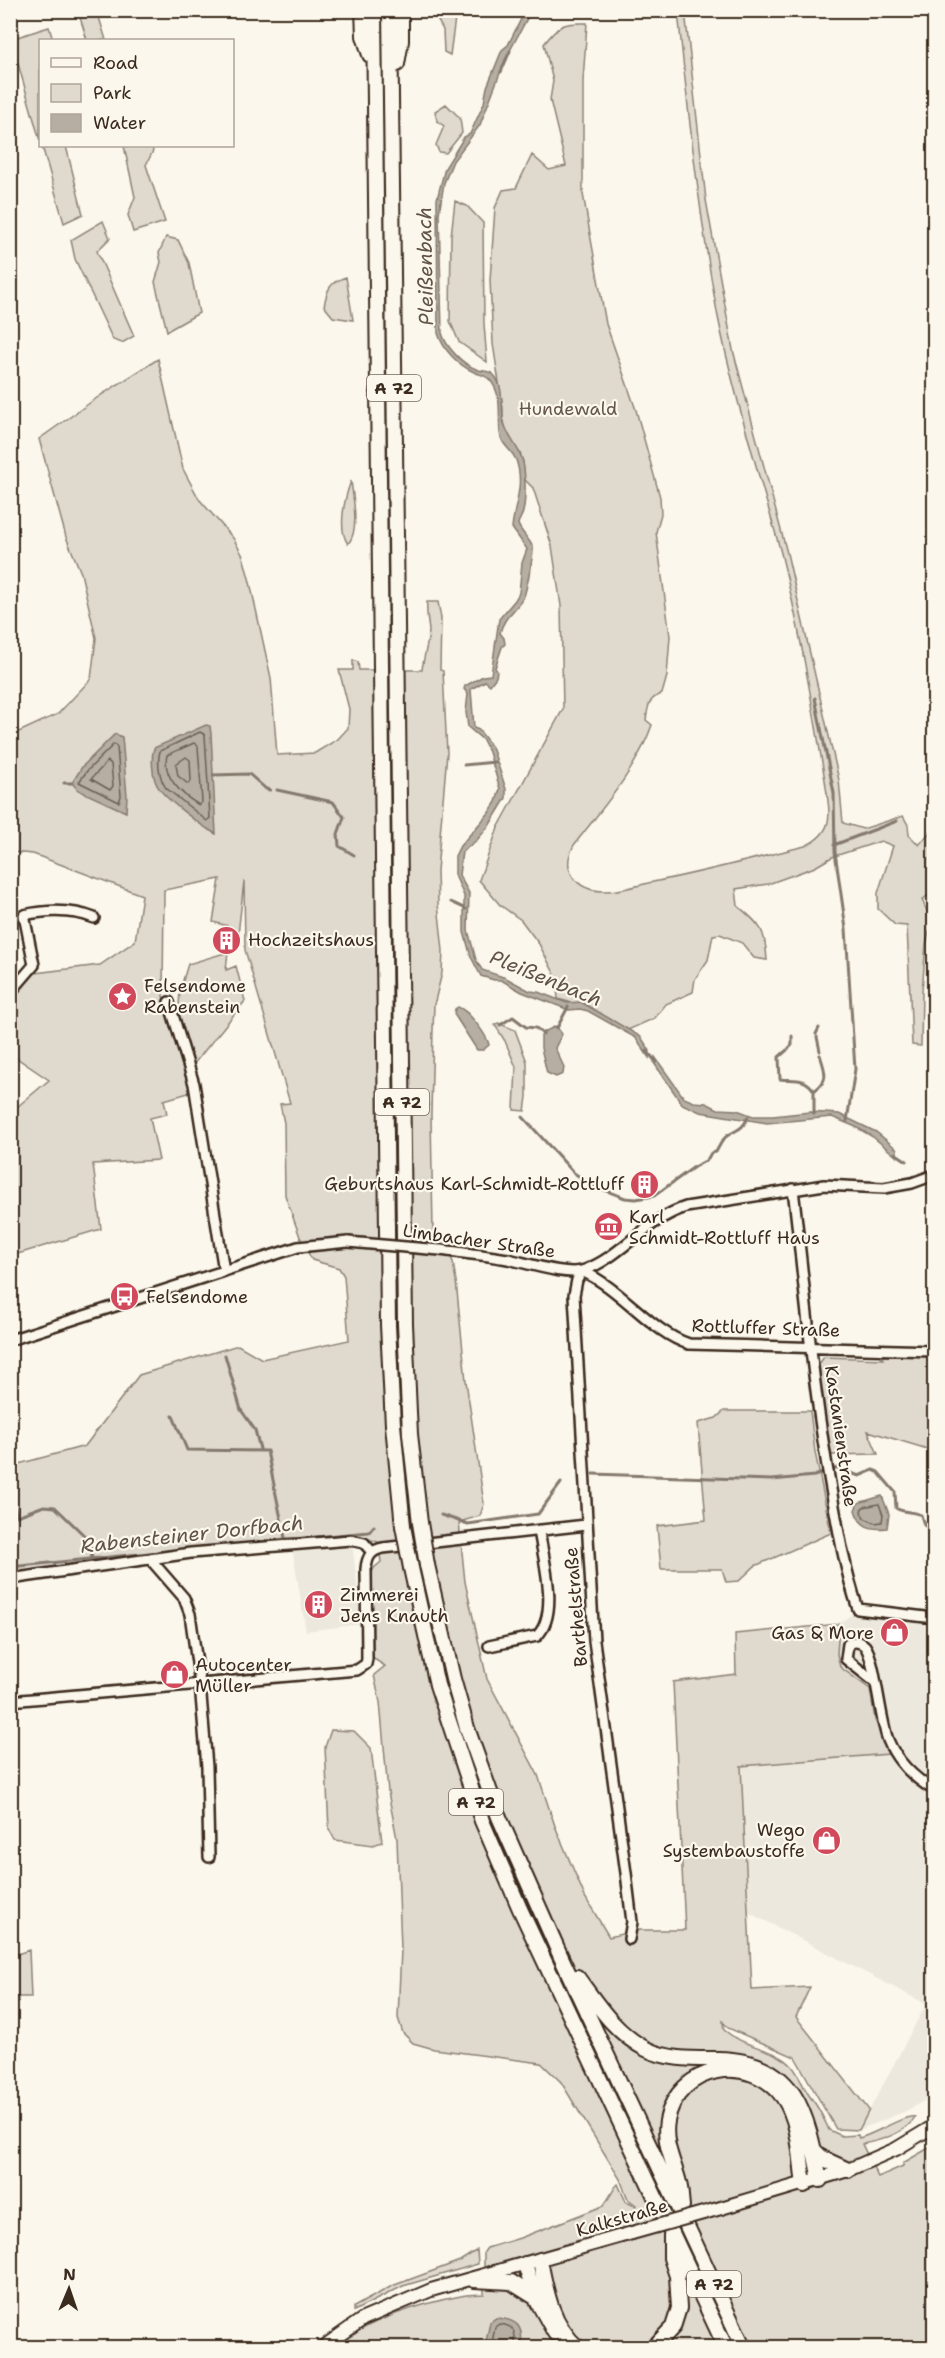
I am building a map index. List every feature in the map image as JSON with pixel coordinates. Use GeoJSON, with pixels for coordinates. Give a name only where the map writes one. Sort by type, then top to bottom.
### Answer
{"type":"FeatureCollection","features":[{"type":"Feature","properties":{"kind":"highway"},"geometry":{"type":"LineString","coordinates":[[363,10],[364,36],[374,71]]}},
{"type":"Feature","properties":{"kind":"highway","name":"A 72"},"geometry":{"type":"LineString","coordinates":[[374,10],[388,1325],[393,1425],[403,1526],[437,1684],[482,1821],[520,1909],[726,2348]]}},
{"type":"Feature","properties":{"kind":"highway","name":"A 72"},"geometry":{"type":"LineString","coordinates":[[390,10],[405,1324],[409,1424],[420,1523],[427,1566],[453,1679],[477,1758],[499,1817],[561,1957],[744,2348]]}},
{"type":"Feature","properties":{"kind":"highway"},"geometry":{"type":"LineString","coordinates":[[391,95],[401,41],[401,10]]}},
{"type":"Feature","properties":{"kind":"highway"},"geometry":{"type":"LineString","coordinates":[[561,1957],[615,2026],[646,2049],[665,2056],[741,2060],[773,2072],[784,2082],[799,2104],[820,2180]]}},
{"type":"Feature","properties":{"kind":"highway"},"geometry":{"type":"LineString","coordinates":[[684,2220],[679,2183],[666,2138],[666,2124],[670,2109],[681,2090],[715,2071],[741,2070],[756,2074],[775,2088],[784,2099],[794,2121],[804,2185]]}},
{"type":"Feature","properties":{"kind":"highway"},"geometry":{"type":"LineString","coordinates":[[813,2149],[822,2158],[848,2170]]}},
{"type":"Feature","properties":{"kind":"highway"},"geometry":{"type":"LineString","coordinates":[[653,2348],[673,2327],[679,2308],[677,2276],[671,2258],[671,2230]]}},
{"type":"Feature","properties":{"kind":"highway"},"geometry":{"type":"LineString","coordinates":[[540,2260],[556,2321],[569,2340],[578,2348]]}},
{"type":"Feature","properties":{"kind":"highway"},"geometry":{"type":"LineString","coordinates":[[525,2264],[535,2297],[564,2348]]}},
{"type":"Feature","properties":{"kind":"highway"},"geometry":{"type":"LineString","coordinates":[[474,2280],[511,2282],[535,2297]]}},
{"type":"Feature","properties":{"kind":"main road","name":"Kalkstraße"},"geometry":{"type":"LineString","coordinates":[[322,2348],[356,2323],[394,2304],[431,2290],[474,2280],[820,2180],[896,2150],[934,2126]]}},
{"type":"Feature","properties":{"kind":"street"},"geometry":{"type":"LineString","coordinates":[[10,993],[34,965],[24,915],[42,911],[86,915],[94,918]]}},
{"type":"Feature","properties":{"kind":"street"},"geometry":{"type":"LineString","coordinates":[[169,1002],[194,1083],[224,1271]]}},
{"type":"Feature","properties":{"kind":"street"},"geometry":{"type":"LineString","coordinates":[[582,1271],[598,1264],[669,1213],[686,1208],[824,1185],[884,1188],[912,1183],[934,1175]]}},
{"type":"Feature","properties":{"kind":"street","name":"Kastanienstraße"},"geometry":{"type":"LineString","coordinates":[[793,1189],[819,1426],[838,1527],[858,1609],[934,1618]]}},
{"type":"Feature","properties":{"kind":"street","name":"Limbacher Straße"},"geometry":{"type":"LineString","coordinates":[[10,1340],[298,1247],[348,1242],[440,1250],[506,1259],[563,1271],[582,1271]]}},
{"type":"Feature","properties":{"kind":"street","name":"Rottluffer Straße"},"geometry":{"type":"LineString","coordinates":[[582,1271],[600,1279],[680,1341],[689,1344],[934,1351]]}},
{"type":"Feature","properties":{"kind":"street","name":"Barthelstraße"},"geometry":{"type":"LineString","coordinates":[[582,1271],[574,1293],[594,1641],[632,1922],[629,1940]]}},
{"type":"Feature","properties":{"kind":"street"},"geometry":{"type":"LineString","coordinates":[[10,1701],[357,1670],[368,1659],[366,1569],[368,1557],[372,1552],[383,1548],[586,1525]]}},
{"type":"Feature","properties":{"kind":"street"},"geometry":{"type":"LineString","coordinates":[[489,1646],[537,1636],[546,1623],[550,1606],[539,1530]]}},
{"type":"Feature","properties":{"kind":"street"},"geometry":{"type":"LineString","coordinates":[[10,1579],[191,1553],[352,1540],[364,1543],[372,1552]]}},
{"type":"Feature","properties":{"kind":"street"},"geometry":{"type":"LineString","coordinates":[[151,1560],[184,1598],[190,1614],[200,1684],[207,1767],[210,1857]]}},
{"type":"Feature","properties":{"kind":"street"},"geometry":{"type":"LineString","coordinates":[[874,1682],[883,1725],[894,1752],[908,1771],[934,1790]]}},
{"type":"Feature","properties":{"kind":"shaded area"},"geometry":{"type":"Polygon","coordinates":[[[352,1542],[362,1624],[306,1631],[292,1547],[352,1542]]]}},
{"type":"Feature","properties":{"kind":"shaded area"},"geometry":{"type":"Polygon","coordinates":[[[858,1609],[934,1617],[934,2095],[906,2111],[859,2130],[926,2004],[748,1912],[741,1766],[888,1754],[875,1720],[870,1689],[840,1667],[837,1654],[839,1624],[858,1609]]]}},
{"type":"Feature","properties":{"kind":"green space"},"geometry":{"type":"Polygon","coordinates":[[[78,11],[97,11],[106,39],[87,39],[78,11]]]}},
{"type":"Feature","properties":{"kind":"green space"},"geometry":{"type":"Polygon","coordinates":[[[438,11],[456,11],[450,55],[444,52],[443,30],[437,19],[438,11]]]}},
{"type":"Feature","properties":{"kind":"green space","name":"Hundewald"},"geometry":{"type":"Polygon","coordinates":[[[678,11],[685,11],[706,200],[733,350],[787,553],[839,780],[843,823],[863,829],[903,816],[908,825],[909,835],[919,845],[934,827],[934,891],[922,900],[932,922],[926,944],[921,1046],[912,1045],[907,926],[895,925],[878,909],[878,893],[893,846],[881,841],[832,857],[815,867],[768,884],[736,889],[738,906],[757,923],[763,934],[767,960],[754,958],[742,943],[720,934],[713,935],[708,960],[695,979],[693,992],[666,1004],[655,1018],[628,1030],[591,1008],[558,999],[556,977],[539,944],[521,920],[500,905],[479,880],[498,828],[563,709],[561,606],[552,546],[533,488],[524,479],[520,453],[508,438],[503,418],[493,344],[490,280],[495,208],[503,190],[516,188],[532,155],[549,170],[566,166],[550,100],[553,81],[544,44],[566,24],[587,23],[583,81],[583,194],[606,324],[636,410],[660,497],[661,514],[656,532],[670,636],[667,676],[662,694],[654,698],[648,707],[646,720],[652,725],[645,742],[618,788],[574,845],[570,854],[570,870],[578,883],[593,890],[622,889],[805,846],[822,834],[828,819],[825,780],[794,609],[717,312],[694,162],[678,11]]]}},
{"type":"Feature","properties":{"kind":"green space"},"geometry":{"type":"Polygon","coordinates":[[[49,27],[53,39],[39,39],[39,137],[11,39],[49,27]]]}},
{"type":"Feature","properties":{"kind":"green space"},"geometry":{"type":"Polygon","coordinates":[[[446,104],[460,118],[462,133],[446,153],[439,152],[436,145],[444,126],[437,121],[435,111],[446,104]]]}},
{"type":"Feature","properties":{"kind":"green space"},"geometry":{"type":"Polygon","coordinates":[[[42,147],[66,147],[83,214],[64,223],[42,147]]]}},
{"type":"Feature","properties":{"kind":"green space"},"geometry":{"type":"Polygon","coordinates":[[[124,147],[152,147],[153,151],[146,165],[165,222],[133,232],[128,215],[135,197],[124,147]]]}},
{"type":"Feature","properties":{"kind":"green space"},"geometry":{"type":"Polygon","coordinates":[[[455,201],[467,206],[483,223],[484,324],[487,362],[459,342],[450,321],[451,236],[455,201]]]}},
{"type":"Feature","properties":{"kind":"green space"},"geometry":{"type":"Polygon","coordinates":[[[103,221],[110,238],[97,251],[134,336],[122,343],[113,340],[75,259],[71,240],[103,221]]]}},
{"type":"Feature","properties":{"kind":"green space"},"geometry":{"type":"Polygon","coordinates":[[[166,237],[178,240],[189,263],[199,313],[167,331],[155,282],[161,262],[159,253],[166,237]]]}},
{"type":"Feature","properties":{"kind":"green space"},"geometry":{"type":"Polygon","coordinates":[[[346,277],[353,320],[333,317],[324,306],[330,287],[336,281],[346,277]]]}},
{"type":"Feature","properties":{"kind":"green space"},"geometry":{"type":"Polygon","coordinates":[[[158,359],[183,469],[199,499],[233,538],[243,556],[271,678],[277,755],[315,753],[338,739],[348,728],[349,709],[339,670],[353,670],[353,660],[358,662],[359,670],[422,670],[429,635],[427,602],[438,602],[441,618],[440,670],[443,671],[447,753],[437,871],[443,951],[442,973],[434,1005],[433,1030],[431,1114],[433,1232],[442,1236],[453,1262],[466,1381],[484,1504],[480,1516],[459,1522],[465,1582],[487,1679],[538,1775],[555,1826],[585,1897],[609,1937],[639,1930],[685,1930],[673,1682],[736,1674],[735,1634],[839,1624],[837,1654],[840,1667],[870,1689],[875,1720],[889,1754],[741,1766],[752,1990],[810,1987],[796,2017],[869,2110],[859,2130],[836,2129],[795,2057],[728,2028],[723,2022],[724,2030],[729,2034],[773,2053],[789,2063],[829,2130],[842,2136],[858,2135],[859,2138],[904,2119],[915,2117],[899,2132],[862,2144],[878,2177],[903,2166],[903,2163],[934,2145],[934,2347],[336,2347],[362,2329],[395,2314],[446,2299],[484,2294],[484,2252],[487,2248],[520,2238],[603,2206],[618,2184],[626,2202],[636,2205],[628,2199],[620,2179],[561,2082],[541,2063],[434,2049],[413,2043],[403,2033],[398,2018],[401,1949],[397,1839],[388,1792],[380,1702],[374,1675],[385,1666],[374,1659],[372,1652],[370,1578],[374,1568],[381,1562],[378,1542],[359,1536],[285,1538],[11,1578],[11,1466],[85,1446],[139,1375],[238,1345],[262,1359],[349,1340],[344,1276],[339,1268],[312,1260],[300,1237],[285,1195],[284,1123],[280,1104],[290,1103],[245,950],[244,881],[238,935],[228,926],[213,922],[220,879],[164,890],[163,996],[192,1092],[164,1100],[167,1114],[150,1118],[159,1160],[93,1164],[101,1229],[11,1256],[11,1112],[49,1080],[11,1054],[11,1000],[35,973],[100,965],[135,941],[142,895],[33,854],[11,852],[10,736],[58,714],[91,679],[96,638],[81,573],[66,537],[39,439],[101,395],[158,359]]]}},
{"type":"Feature","properties":{"kind":"green space"},"geometry":{"type":"Polygon","coordinates":[[[351,481],[355,523],[352,538],[348,544],[343,522],[351,481]]]}},
{"type":"Feature","properties":{"kind":"green space"},"geometry":{"type":"Polygon","coordinates":[[[228,952],[226,970],[236,966],[245,1001],[193,1065],[178,1021],[180,990],[188,964],[228,952]]]}},
{"type":"Feature","properties":{"kind":"green space"},"geometry":{"type":"Polygon","coordinates":[[[498,1023],[515,1030],[527,1062],[525,1111],[514,1110],[516,1067],[495,1025],[498,1023]]]}},
{"type":"Feature","properties":{"kind":"green space"},"geometry":{"type":"Polygon","coordinates":[[[881,1356],[934,1356],[934,1451],[868,1431],[878,1454],[829,1455],[823,1420],[819,1364],[824,1357],[883,1359],[881,1356]]]}},
{"type":"Feature","properties":{"kind":"green space"},"geometry":{"type":"Polygon","coordinates":[[[724,1411],[810,1411],[815,1452],[831,1533],[755,1566],[739,1581],[726,1582],[722,1569],[661,1569],[657,1526],[706,1520],[698,1423],[716,1418],[724,1411]]]}},
{"type":"Feature","properties":{"kind":"green space"},"geometry":{"type":"Polygon","coordinates":[[[331,1730],[354,1731],[371,1748],[382,1842],[373,1845],[335,1840],[329,1829],[325,1747],[331,1730]]]}},
{"type":"Feature","properties":{"kind":"green space"},"geometry":{"type":"Polygon","coordinates":[[[29,1950],[31,1997],[11,1997],[11,1956],[29,1950]]]}},
{"type":"Feature","properties":{"kind":"green space"},"geometry":{"type":"Polygon","coordinates":[[[477,2250],[478,2264],[403,2286],[354,2311],[354,2307],[392,2286],[460,2261],[477,2250]]]}},
{"type":"Feature","properties":{"kind":"water"},"geometry":{"type":"Polygon","coordinates":[[[525,11],[531,11],[505,60],[480,125],[453,161],[444,183],[439,214],[442,333],[447,344],[460,359],[471,367],[493,374],[497,379],[504,425],[521,456],[524,468],[524,506],[518,524],[533,548],[524,595],[507,618],[500,633],[505,644],[495,668],[496,677],[490,685],[485,681],[471,689],[474,728],[479,730],[492,747],[506,789],[506,798],[489,826],[462,852],[459,875],[469,893],[468,930],[476,960],[482,970],[506,978],[530,991],[567,1003],[581,1002],[641,1037],[650,1051],[649,1058],[636,1038],[588,1011],[569,1010],[522,992],[501,980],[481,976],[471,957],[464,932],[464,896],[455,875],[455,856],[460,846],[488,814],[496,802],[500,789],[483,740],[468,727],[466,712],[468,694],[464,689],[465,686],[483,676],[491,675],[499,619],[519,593],[522,563],[527,549],[512,528],[519,478],[516,460],[501,437],[497,392],[488,378],[468,369],[452,356],[443,345],[438,333],[437,199],[445,168],[464,137],[470,134],[484,103],[487,87],[502,50],[508,45],[525,11]]]}},
{"type":"Feature","properties":{"kind":"water"},"geometry":{"type":"Polygon","coordinates":[[[206,725],[210,726],[211,734],[216,834],[167,798],[157,785],[152,766],[154,748],[206,725]]]}},
{"type":"Feature","properties":{"kind":"water"},"geometry":{"type":"Polygon","coordinates":[[[115,734],[122,737],[127,796],[126,812],[78,790],[72,783],[82,767],[115,734]]]}},
{"type":"Feature","properties":{"kind":"water"},"geometry":{"type":"Polygon","coordinates":[[[458,1007],[472,1018],[485,1035],[489,1045],[483,1050],[477,1050],[454,1014],[458,1007]]]}},
{"type":"Feature","properties":{"kind":"water"},"geometry":{"type":"Polygon","coordinates":[[[556,1026],[562,1034],[555,1048],[564,1067],[563,1074],[556,1077],[547,1073],[541,1048],[541,1036],[556,1026]]]}},
{"type":"Feature","properties":{"kind":"water"},"geometry":{"type":"Polygon","coordinates":[[[655,1057],[684,1098],[706,1103],[718,1109],[737,1110],[753,1116],[810,1112],[839,1114],[876,1132],[897,1149],[897,1157],[873,1137],[832,1117],[767,1123],[700,1112],[682,1104],[654,1063],[655,1057]]]}},
{"type":"Feature","properties":{"kind":"water"},"geometry":{"type":"Polygon","coordinates":[[[882,1496],[889,1514],[887,1528],[871,1528],[863,1524],[855,1510],[858,1503],[882,1496]]]}},
{"type":"Feature","properties":{"kind":"water"},"geometry":{"type":"Polygon","coordinates":[[[496,2318],[509,2320],[518,2325],[522,2340],[521,2347],[485,2347],[490,2322],[496,2318]]]}},
{"type":"Feature","properties":{"kind":"waterway","name":"Pleißenbach"},"geometry":{"type":"LineString","coordinates":[[501,72],[510,51]]}},
{"type":"Feature","properties":{"kind":"waterway"},"geometry":{"type":"LineString","coordinates":[[815,698],[834,793],[835,852],[846,929],[855,1069],[847,1121]]}},
{"type":"Feature","properties":{"kind":"waterway"},"geometry":{"type":"LineString","coordinates":[[464,765],[495,762]]}},
{"type":"Feature","properties":{"kind":"waterway"},"geometry":{"type":"LineString","coordinates":[[213,775],[249,774],[270,790]]}},
{"type":"Feature","properties":{"kind":"waterway"},"geometry":{"type":"LineString","coordinates":[[64,783],[72,783]]}},
{"type":"Feature","properties":{"kind":"waterway"},"geometry":{"type":"LineString","coordinates":[[277,790],[333,802],[344,817],[338,834],[339,846],[354,855]]}},
{"type":"Feature","properties":{"kind":"waterway"},"geometry":{"type":"LineString","coordinates":[[834,845],[897,821]]}},
{"type":"Feature","properties":{"kind":"waterway"},"geometry":{"type":"LineString","coordinates":[[451,902],[466,909]]}},
{"type":"Feature","properties":{"kind":"waterway"},"geometry":{"type":"LineString","coordinates":[[557,1028],[568,1007]]}},
{"type":"Feature","properties":{"kind":"waterway"},"geometry":{"type":"LineString","coordinates":[[500,1025],[513,1017],[526,1027],[536,1028],[543,1034]]}},
{"type":"Feature","properties":{"kind":"waterway"},"geometry":{"type":"LineString","coordinates":[[816,1034],[819,1028]]}},
{"type":"Feature","properties":{"kind":"waterway"},"geometry":{"type":"LineString","coordinates":[[789,1048],[792,1045],[792,1036]]}},
{"type":"Feature","properties":{"kind":"waterway"},"geometry":{"type":"LineString","coordinates":[[817,1037],[820,1051]]}},
{"type":"Feature","properties":{"kind":"waterway"},"geometry":{"type":"LineString","coordinates":[[787,1050],[779,1057],[780,1079],[803,1081],[814,1091]]}},
{"type":"Feature","properties":{"kind":"waterway","name":"Pleißenbach"},"geometry":{"type":"LineString","coordinates":[[647,1051],[656,1062]]}},
{"type":"Feature","properties":{"kind":"waterway"},"geometry":{"type":"LineString","coordinates":[[814,1114],[814,1091],[822,1083],[825,1075],[820,1055]]}},
{"type":"Feature","properties":{"kind":"waterway"},"geometry":{"type":"LineString","coordinates":[[523,1117],[574,1173],[592,1185],[625,1198],[636,1199],[654,1196],[707,1160],[711,1153],[716,1152],[725,1137],[741,1127],[748,1117]]}},
{"type":"Feature","properties":{"kind":"waterway","name":"Pleißenbach"},"geometry":{"type":"LineString","coordinates":[[895,1153],[907,1161]]}},
{"type":"Feature","properties":{"kind":"waterway"},"geometry":{"type":"LineString","coordinates":[[225,1355],[241,1410],[255,1430],[260,1449]]}},
{"type":"Feature","properties":{"kind":"waterway"},"geometry":{"type":"LineString","coordinates":[[173,1416],[187,1450],[267,1451],[285,1538]]}},
{"type":"Feature","properties":{"kind":"waterway","name":"Rabensteiner Dorfbach"},"geometry":{"type":"LineString","coordinates":[[593,1474],[772,1480],[814,1476],[838,1468],[859,1476],[873,1470],[878,1472],[895,1492],[896,1508],[921,1515],[924,1525],[934,1532]]}},
{"type":"Feature","properties":{"kind":"waterway","name":"Rabensteiner Dorfbach"},"geometry":{"type":"LineString","coordinates":[[441,1515],[468,1524],[538,1514],[561,1483]]}},
{"type":"Feature","properties":{"kind":"waterway"},"geometry":{"type":"LineString","coordinates":[[14,1503],[17,1516],[44,1506],[55,1507],[90,1541],[92,1559]]}},
{"type":"Feature","properties":{"kind":"waterway","name":"Rabensteiner Dorfbach"},"geometry":{"type":"LineString","coordinates":[[200,1548],[369,1532],[374,1526]]}},
{"type":"Feature","properties":{"kind":"waterway","name":"Rabensteiner Dorfbach"},"geometry":{"type":"LineString","coordinates":[[10,1567],[179,1550]]}},
{"type":"Feature","properties":{"kind":"place","name":"Hochzeitshaus"},"geometry":{"type":"Point","coordinates":[227,940]}},
{"type":"Feature","properties":{"kind":"place","name":"Felsendome Rabenstein"},"geometry":{"type":"Point","coordinates":[123,996]}},
{"type":"Feature","properties":{"kind":"place","name":"Geburtshaus Karl-Schmidt-Rottluff"},"geometry":{"type":"Point","coordinates":[645,1184]}},
{"type":"Feature","properties":{"kind":"place","name":"Karl Schmidt-Rottluff Haus"},"geometry":{"type":"Point","coordinates":[608,1227]}},
{"type":"Feature","properties":{"kind":"place","name":"Felsendome"},"geometry":{"type":"Point","coordinates":[125,1297]}},
{"type":"Feature","properties":{"kind":"place","name":"Zimmerei Jens Knauth"},"geometry":{"type":"Point","coordinates":[319,1605]}},
{"type":"Feature","properties":{"kind":"place","name":"Gas & More"},"geometry":{"type":"Point","coordinates":[895,1633]}},
{"type":"Feature","properties":{"kind":"place","name":"Autocenter Müller"},"geometry":{"type":"Point","coordinates":[174,1675]}},
{"type":"Feature","properties":{"kind":"place","name":"Wego Systembaustoffe"},"geometry":{"type":"Point","coordinates":[826,1840]}}]}
